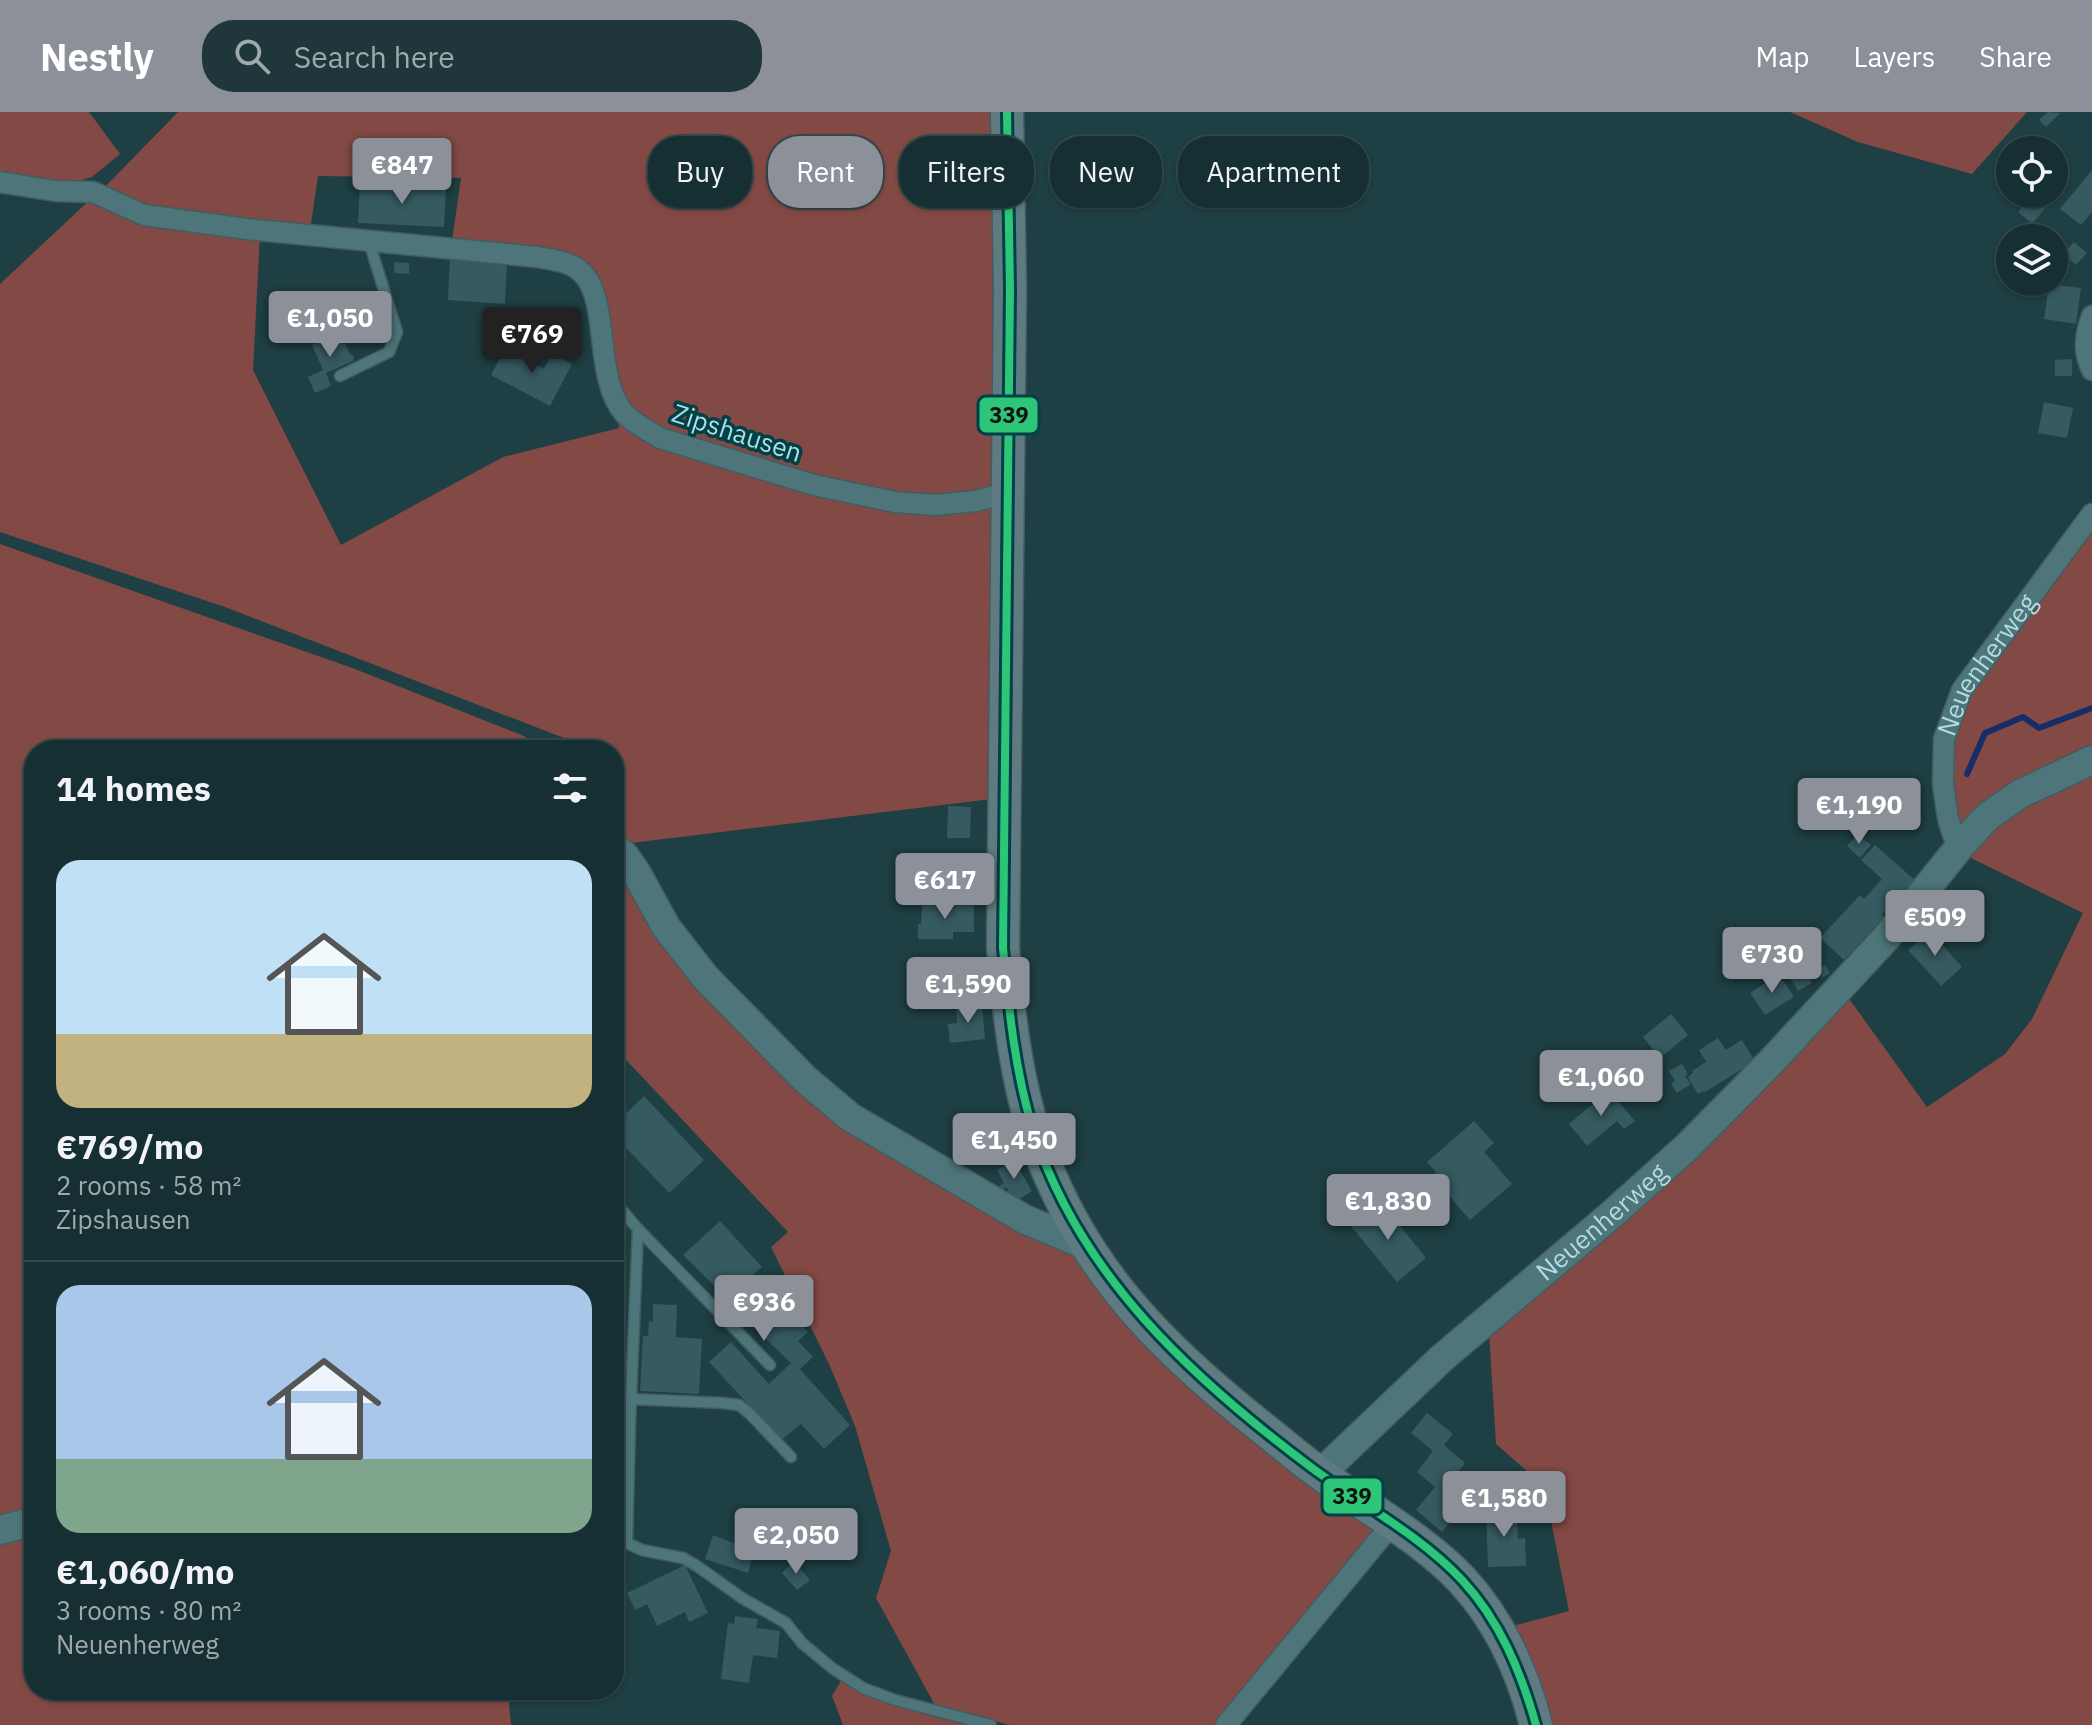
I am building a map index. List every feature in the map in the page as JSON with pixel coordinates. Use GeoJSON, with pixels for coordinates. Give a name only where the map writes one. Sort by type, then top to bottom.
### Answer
{"type":"FeatureCollection","features":[{"type":"Feature","properties":{"kind":"main road"},"geometry":{"type":"LineString","coordinates":[[1007,112],[1010,289],[1003,948],[1010,1027],[1042,1157],[1069,1215],[1088,1246],[1129,1305],[1163,1343],[1229,1402],[1320,1474],[1430,1552],[1462,1580],[1482,1604],[1516,1664],[1536,1725]]}},
{"type":"Feature","properties":{"kind":"street","name":"Zipshausen"},"geometry":{"type":"LineString","coordinates":[[0,182],[56,191],[93,192],[144,215],[247,229],[538,257],[565,263],[580,271],[592,286],[606,375],[613,396],[623,412],[660,438],[814,485],[895,502],[935,505],[976,501],[1006,493]]}},
{"type":"Feature","properties":{"kind":"street"},"geometry":{"type":"LineString","coordinates":[[2092,316],[2085,348],[2092,370]]}},
{"type":"Feature","properties":{"kind":"street","name":"Neuenherweg"},"geometry":{"type":"LineString","coordinates":[[1320,1474],[1442,1358],[1527,1288],[1688,1146],[1886,938],[1962,844],[1953,835],[1943,784],[1944,739],[1962,690],[2092,514]]}},
{"type":"Feature","properties":{"kind":"street"},"geometry":{"type":"LineString","coordinates":[[1962,844],[1988,816],[2020,794],[2092,760]]}},
{"type":"Feature","properties":{"kind":"street"},"geometry":{"type":"LineString","coordinates":[[624,855],[666,927],[705,977],[805,1079],[850,1117],[1024,1219],[1088,1246]]}},
{"type":"Feature","properties":{"kind":"street"},"geometry":{"type":"LineString","coordinates":[[0,1530],[24,1524]]}},
{"type":"Feature","properties":{"kind":"street"},"geometry":{"type":"LineString","coordinates":[[1226,1725],[1392,1524]]}},
{"type":"Feature","properties":{"kind":"lane"},"geometry":{"type":"LineString","coordinates":[[340,376],[389,352],[397,332],[369,242]]}},
{"type":"Feature","properties":{"kind":"lane"},"geometry":{"type":"LineString","coordinates":[[624,1213],[770,1365]]}},
{"type":"Feature","properties":{"kind":"lane"},"geometry":{"type":"LineString","coordinates":[[638,1229],[627,1543],[642,1550],[683,1558],[697,1566],[742,1598],[786,1623],[802,1643],[863,1688],[895,1700],[991,1725]]}},
{"type":"Feature","properties":{"kind":"lane"},"geometry":{"type":"LineString","coordinates":[[631,1399],[739,1405],[791,1457]]}},
{"type":"Feature","properties":{"kind":"shaded area"},"geometry":{"type":"Polygon","coordinates":[[[0,112],[89,112],[120,154],[92,177],[56,188],[0,177],[0,112]]]}},
{"type":"Feature","properties":{"kind":"shaded area"},"geometry":{"type":"Polygon","coordinates":[[[178,112],[1004,112],[1004,136],[899,136],[899,208],[1005,208],[1006,396],[1000,798],[624,844],[624,740],[566,740],[225,607],[0,532],[0,284],[95,195],[144,218],[260,234],[253,370],[341,545],[503,457],[619,428],[594,286],[582,269],[565,260],[451,248],[461,178],[318,176],[310,230],[145,213],[99,193],[178,112]]]}},
{"type":"Feature","properties":{"kind":"shaded area"},"geometry":{"type":"Polygon","coordinates":[[[1790,112],[2027,112],[2006,136],[1996,136],[1996,147],[1972,174],[1858,142],[1790,112]]]}},
{"type":"Feature","properties":{"kind":"shaded area"},"geometry":{"type":"Polygon","coordinates":[[[2092,521],[2092,752],[1958,824],[1947,771],[1965,689],[2092,521]]]}},
{"type":"Feature","properties":{"kind":"shaded area"},"geometry":{"type":"Polygon","coordinates":[[[0,544],[355,669],[529,740],[24,740],[24,1518],[0,1524],[0,544]]]}},
{"type":"Feature","properties":{"kind":"shaded area"},"geometry":{"type":"Polygon","coordinates":[[[2092,774],[2092,1725],[1539,1725],[1502,1629],[1569,1611],[1544,1486],[1496,1444],[1489,1332],[1845,993],[1927,1107],[2005,1054],[2032,1019],[2083,913],[1969,857],[1994,829],[2025,803],[2092,774]]]}},
{"type":"Feature","properties":{"kind":"shaded area"},"geometry":{"type":"Polygon","coordinates":[[[624,865],[803,1081],[1087,1252],[1386,1525],[1223,1725],[1010,1725],[936,1707],[876,1598],[891,1551],[855,1426],[829,1364],[771,1247],[788,1232],[624,1058],[624,865]]]}},
{"type":"Feature","properties":{"kind":"shaded area"},"geometry":{"type":"Polygon","coordinates":[[[24,1529],[24,1700],[511,1700],[511,1725],[0,1725],[0,1535],[24,1529]]]}},
{"type":"Feature","properties":{"kind":"shaded area"},"geometry":{"type":"Polygon","coordinates":[[[842,1679],[978,1725],[843,1725],[832,1696],[842,1679]]]}},
{"type":"Feature","properties":{"kind":"building"},"geometry":{"type":"Polygon","coordinates":[[[2048,112],[2060,113],[2046,127],[2039,120],[2048,112]]]}},
{"type":"Feature","properties":{"kind":"building"},"geometry":{"type":"Polygon","coordinates":[[[2092,170],[2092,212],[2081,225],[2060,209],[2068,208],[2068,199],[2092,170]]]}},
{"type":"Feature","properties":{"kind":"building"},"geometry":{"type":"Polygon","coordinates":[[[360,185],[446,189],[444,227],[358,223],[360,185]]]}},
{"type":"Feature","properties":{"kind":"building"},"geometry":{"type":"Polygon","coordinates":[[[2021,208],[2045,208],[2032,224],[2018,212],[2021,208]]]}},
{"type":"Feature","properties":{"kind":"building"},"geometry":{"type":"Polygon","coordinates":[[[2074,242],[2087,253],[2076,265],[2068,258],[2068,249],[2074,242]]]}},
{"type":"Feature","properties":{"kind":"building"},"geometry":{"type":"Polygon","coordinates":[[[450,258],[507,261],[505,304],[448,300],[450,258]]]}},
{"type":"Feature","properties":{"kind":"building"},"geometry":{"type":"Polygon","coordinates":[[[394,262],[409,263],[409,274],[394,273],[394,262]]]}},
{"type":"Feature","properties":{"kind":"building"},"geometry":{"type":"Polygon","coordinates":[[[2068,286],[2081,288],[2076,324],[2044,319],[2047,296],[2068,296],[2068,286]]]}},
{"type":"Feature","properties":{"kind":"building"},"geometry":{"type":"Polygon","coordinates":[[[340,332],[344,334],[350,354],[354,356],[353,361],[326,373],[331,386],[315,393],[308,377],[323,370],[312,345],[340,332]]]}},
{"type":"Feature","properties":{"kind":"building"},"geometry":{"type":"Polygon","coordinates":[[[505,348],[544,369],[552,354],[572,364],[550,406],[491,375],[505,348]]]}},
{"type":"Feature","properties":{"kind":"building"},"geometry":{"type":"Polygon","coordinates":[[[2072,359],[2072,376],[2055,376],[2055,360],[2072,359]]]}},
{"type":"Feature","properties":{"kind":"building"},"geometry":{"type":"Polygon","coordinates":[[[2044,402],[2073,408],[2067,438],[2038,433],[2044,402]]]}},
{"type":"Feature","properties":{"kind":"building"},"geometry":{"type":"Polygon","coordinates":[[[948,806],[971,807],[970,838],[947,838],[948,806]]]}},
{"type":"Feature","properties":{"kind":"building"},"geometry":{"type":"Polygon","coordinates":[[[1858,834],[1871,845],[1860,858],[1847,846],[1858,834]]]}},
{"type":"Feature","properties":{"kind":"building"},"geometry":{"type":"Polygon","coordinates":[[[1875,845],[1916,881],[1844,960],[1820,938],[1860,895],[1864,899],[1882,879],[1861,860],[1875,845]]]}},
{"type":"Feature","properties":{"kind":"building"},"geometry":{"type":"Polygon","coordinates":[[[922,904],[974,905],[974,932],[953,932],[953,939],[918,939],[922,904]]]}},
{"type":"Feature","properties":{"kind":"building"},"geometry":{"type":"Polygon","coordinates":[[[1930,931],[1962,967],[1941,986],[1908,950],[1930,931]]]}},
{"type":"Feature","properties":{"kind":"building"},"geometry":{"type":"Polygon","coordinates":[[[1825,965],[1830,973],[1822,978],[1818,970],[1825,965]]]}},
{"type":"Feature","properties":{"kind":"building"},"geometry":{"type":"Polygon","coordinates":[[[1802,968],[1812,983],[1798,991],[1789,976],[1802,968]]]}},
{"type":"Feature","properties":{"kind":"building"},"geometry":{"type":"Polygon","coordinates":[[[1779,974],[1794,997],[1765,1015],[1750,993],[1779,974]]]}},
{"type":"Feature","properties":{"kind":"building"},"geometry":{"type":"Polygon","coordinates":[[[982,1004],[985,1039],[950,1043],[948,1024],[957,1023],[956,1007],[982,1004]]]}},
{"type":"Feature","properties":{"kind":"building"},"geometry":{"type":"Polygon","coordinates":[[[1671,1014],[1688,1035],[1660,1058],[1643,1037],[1671,1014]]]}},
{"type":"Feature","properties":{"kind":"building"},"geometry":{"type":"Polygon","coordinates":[[[1718,1038],[1726,1050],[1742,1040],[1755,1061],[1698,1094],[1688,1077],[1706,1062],[1699,1050],[1718,1038]]]}},
{"type":"Feature","properties":{"kind":"building"},"geometry":{"type":"Polygon","coordinates":[[[1682,1064],[1691,1084],[1677,1093],[1671,1084],[1675,1081],[1669,1071],[1682,1064]]]}},
{"type":"Feature","properties":{"kind":"building"},"geometry":{"type":"Polygon","coordinates":[[[1649,1065],[1659,1087],[1645,1093],[1635,1071],[1649,1065]]]}},
{"type":"Feature","properties":{"kind":"building"},"geometry":{"type":"Polygon","coordinates":[[[1609,1090],[1635,1121],[1624,1129],[1617,1121],[1587,1146],[1569,1124],[1609,1090]]]}},
{"type":"Feature","properties":{"kind":"building"},"geometry":{"type":"Polygon","coordinates":[[[644,1096],[704,1160],[669,1193],[624,1146],[624,1115],[644,1096]]]}},
{"type":"Feature","properties":{"kind":"building"},"geometry":{"type":"Polygon","coordinates":[[[1474,1121],[1494,1143],[1484,1152],[1512,1184],[1470,1220],[1432,1176],[1436,1172],[1427,1162],[1474,1121]]]}},
{"type":"Feature","properties":{"kind":"building"},"geometry":{"type":"Polygon","coordinates":[[[1014,1160],[1032,1191],[1015,1202],[1006,1187],[1002,1190],[999,1186],[1004,1183],[997,1170],[1014,1160]]]}},
{"type":"Feature","properties":{"kind":"building"},"geometry":{"type":"Polygon","coordinates":[[[1380,1201],[1426,1258],[1397,1282],[1351,1226],[1380,1201]]]}},
{"type":"Feature","properties":{"kind":"building"},"geometry":{"type":"Polygon","coordinates":[[[720,1221],[762,1267],[754,1274],[808,1332],[798,1341],[813,1357],[800,1369],[850,1425],[824,1449],[801,1424],[781,1440],[709,1362],[731,1342],[769,1384],[791,1363],[683,1255],[720,1221]]]}},
{"type":"Feature","properties":{"kind":"building"},"geometry":{"type":"Polygon","coordinates":[[[653,1304],[677,1305],[676,1337],[702,1339],[699,1394],[640,1391],[643,1336],[648,1336],[649,1321],[653,1322],[653,1304]]]}},
{"type":"Feature","properties":{"kind":"building"},"geometry":{"type":"Polygon","coordinates":[[[1427,1413],[1453,1434],[1444,1445],[1465,1463],[1457,1473],[1477,1489],[1442,1532],[1416,1510],[1435,1487],[1417,1472],[1433,1451],[1411,1433],[1427,1413]]]}},
{"type":"Feature","properties":{"kind":"building"},"geometry":{"type":"Polygon","coordinates":[[[1516,1507],[1518,1539],[1525,1538],[1526,1566],[1488,1567],[1486,1508],[1516,1507]]]}},
{"type":"Feature","properties":{"kind":"building"},"geometry":{"type":"Polygon","coordinates":[[[713,1535],[754,1551],[748,1573],[705,1559],[713,1535]]]}},
{"type":"Feature","properties":{"kind":"building"},"geometry":{"type":"Polygon","coordinates":[[[794,1561],[810,1580],[797,1590],[782,1573],[794,1561]]]}},
{"type":"Feature","properties":{"kind":"building"},"geometry":{"type":"Polygon","coordinates":[[[685,1565],[708,1613],[689,1622],[685,1612],[657,1626],[647,1604],[635,1610],[627,1593],[685,1565]]]}},
{"type":"Feature","properties":{"kind":"building"},"geometry":{"type":"Polygon","coordinates":[[[735,1616],[758,1619],[756,1628],[780,1631],[777,1658],[753,1655],[749,1683],[721,1679],[728,1623],[734,1624],[735,1616]]]}},
{"type":"Feature","properties":{"kind":"waterway"},"geometry":{"type":"LineString","coordinates":[[1967,774],[1985,733],[2023,717],[2039,728],[2092,708]]}},
{"type":"Feature","properties":{"kind":"transit line","name":"339"},"geometry":{"type":"LineString","coordinates":[[1007,112],[1010,289],[1003,948],[1017,1064],[1034,1133],[1055,1185],[1081,1234],[1146,1322],[1225,1399],[1312,1468],[1428,1549],[1462,1580],[1487,1612],[1508,1648],[1536,1725]]}}]}
